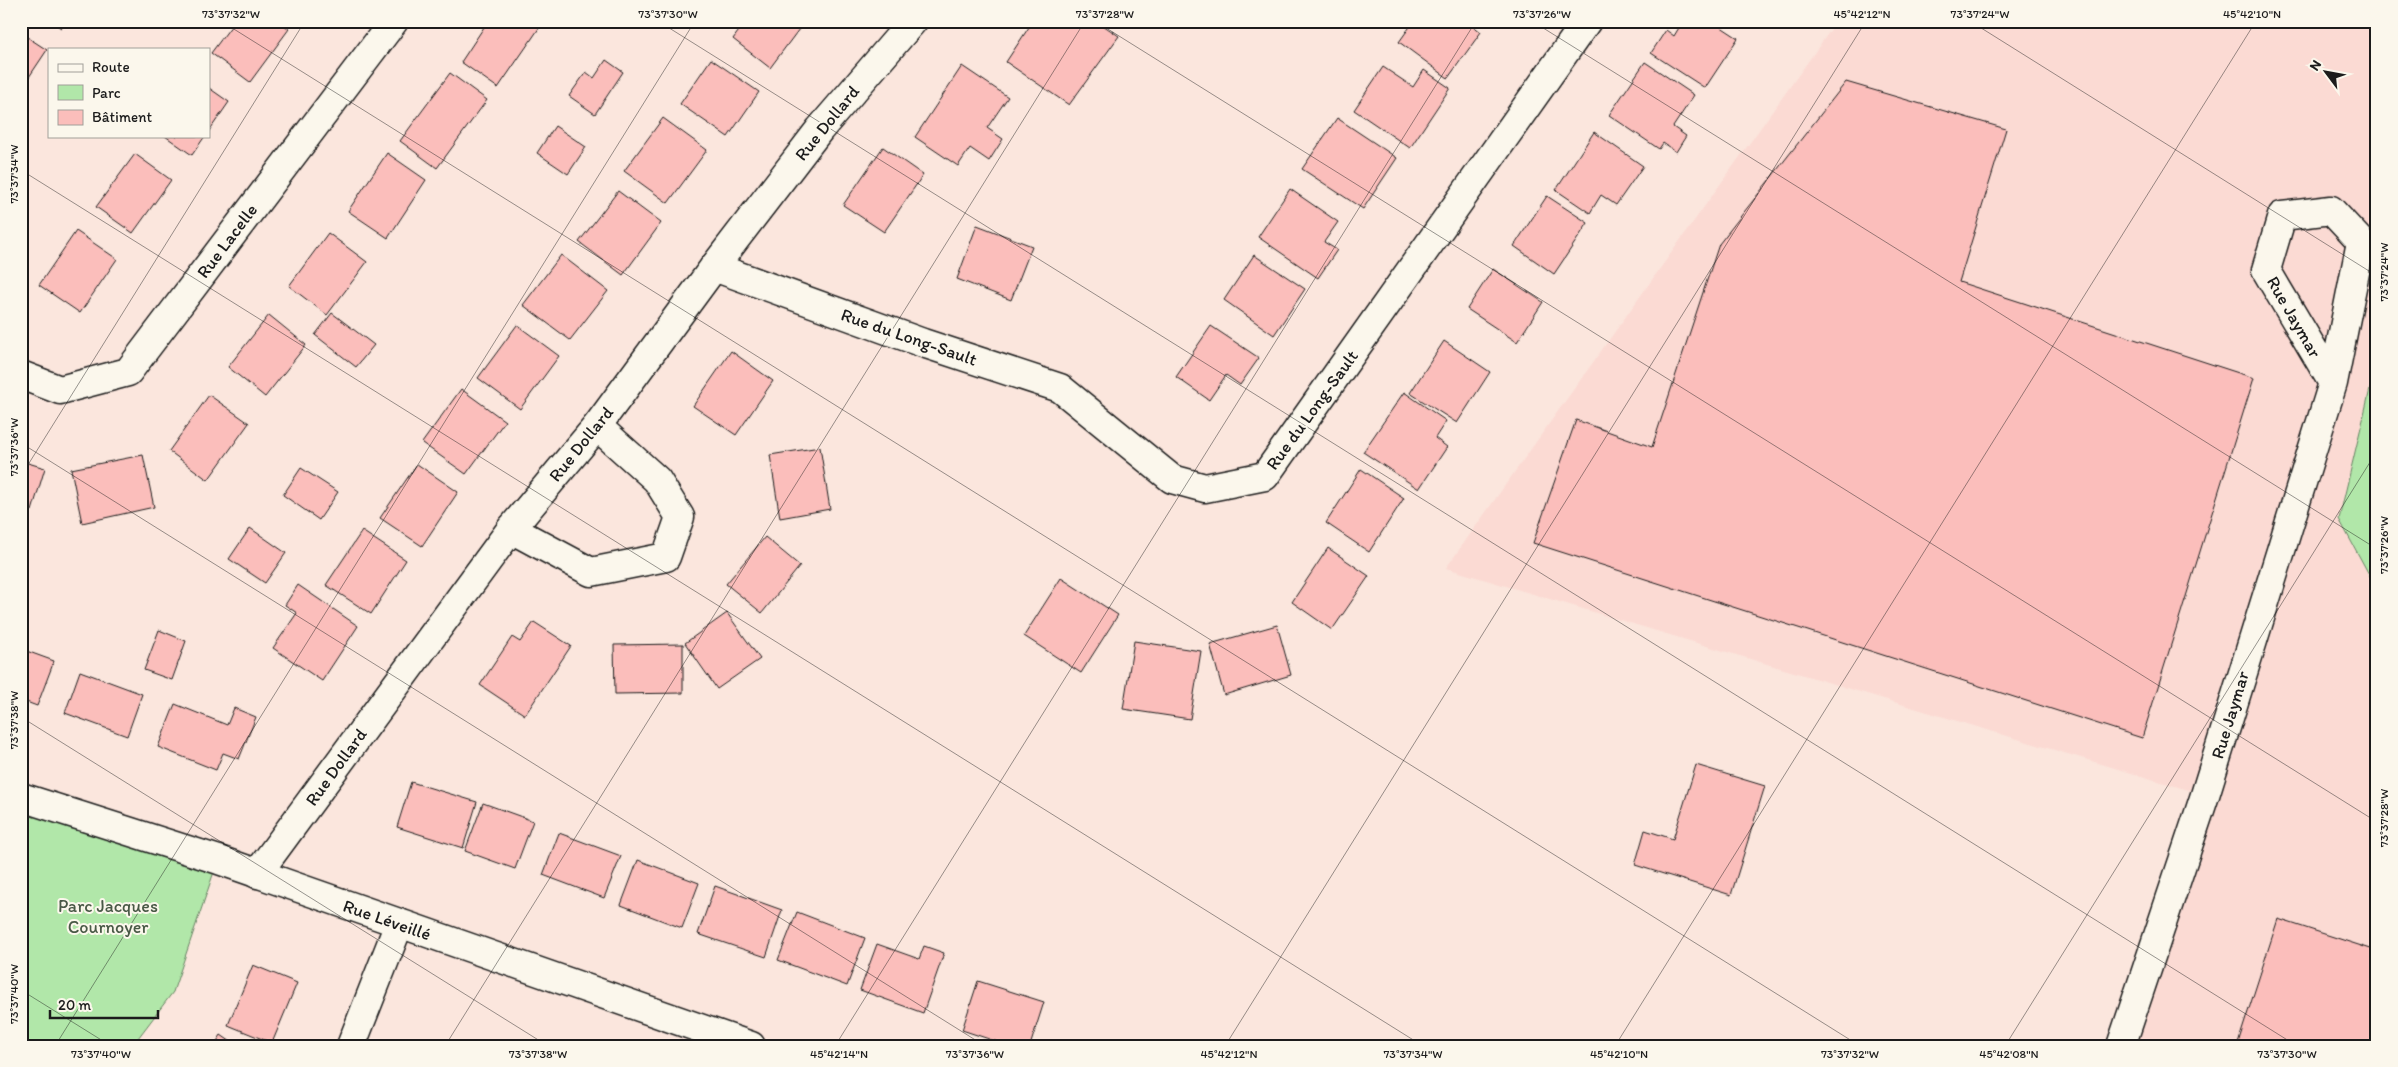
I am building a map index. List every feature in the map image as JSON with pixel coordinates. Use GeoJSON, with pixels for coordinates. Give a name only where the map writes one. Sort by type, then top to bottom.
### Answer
{"type":"FeatureCollection","features":[{"type":"Feature","properties":{"kind":"street","name":"Rue Lacelle"},"geometry":{"type":"LineString","coordinates":[[21,375],[60,390],[128,372],[394,21]]}},
{"type":"Feature","properties":{"kind":"street","name":"Rue Dollard"},"geometry":{"type":"LineString","coordinates":[[257,874],[511,529],[597,426],[714,267],[820,128],[913,21]]}},
{"type":"Feature","properties":{"kind":"street","name":"Rue du Long-Sault"},"geometry":{"type":"LineString","coordinates":[[714,267],[923,343],[1060,388],[1172,480],[1205,488],[1264,476],[1587,21]]}},
{"type":"Feature","properties":{"kind":"street","name":"Rue Jaymar"},"geometry":{"type":"LineString","coordinates":[[2122,1046],[2205,795],[2333,383],[2361,242],[2331,210],[2282,216],[2266,270],[2333,383]]}},
{"type":"Feature","properties":{"kind":"street"},"geometry":{"type":"LineString","coordinates":[[511,529],[591,572],[666,557],[680,517],[657,480],[597,426]]}},
{"type":"Feature","properties":{"kind":"street","name":"Rue Léveillé"},"geometry":{"type":"LineString","coordinates":[[21,797],[257,874],[751,1046]]}},
{"type":"Feature","properties":{"kind":"street"},"geometry":{"type":"LineString","coordinates":[[351,1046],[399,924]]}},
{"type":"Feature","properties":{"kind":"shaded area"},"geometry":{"type":"Polygon","coordinates":[[[1837,21],[2377,21],[2377,360],[2339,519],[2377,589],[2377,1046],[2117,1046],[2205,795],[1446,568],[1837,21]]]}},
{"type":"Feature","properties":{"kind":"green space"},"geometry":{"type":"Polygon","coordinates":[[[2377,360],[2377,589],[2339,519],[2377,360]]]}},
{"type":"Feature","properties":{"kind":"green space","name":"Parc Jacques Cournoyer"},"geometry":{"type":"Polygon","coordinates":[[[21,797],[218,860],[173,992],[132,1046],[21,1046],[21,797]]]}},
{"type":"Feature","properties":{"kind":"building"},"geometry":{"type":"Polygon","coordinates":[[[51,21],[65,21],[61,28],[51,21]]]}},
{"type":"Feature","properties":{"kind":"building"},"geometry":{"type":"Polygon","coordinates":[[[235,21],[279,21],[289,29],[250,82],[211,53],[235,21]]]}},
{"type":"Feature","properties":{"kind":"building"},"geometry":{"type":"Polygon","coordinates":[[[488,21],[544,21],[498,88],[461,62],[488,21]]]}},
{"type":"Feature","properties":{"kind":"building"},"geometry":{"type":"Polygon","coordinates":[[[746,21],[805,21],[770,68],[733,39],[746,21]]]}},
{"type":"Feature","properties":{"kind":"building"},"geometry":{"type":"Polygon","coordinates":[[[1033,21],[1097,21],[1119,36],[1069,105],[1006,62],[1033,21]]]}},
{"type":"Feature","properties":{"kind":"building"},"geometry":{"type":"Polygon","coordinates":[[[1414,21],[1467,21],[1481,32],[1448,78],[1399,42],[1414,21]]]}},
{"type":"Feature","properties":{"kind":"building"},"geometry":{"type":"Polygon","coordinates":[[[1683,21],[1712,21],[1738,38],[1705,88],[1651,53],[1666,30],[1674,36],[1683,21]]]}},
{"type":"Feature","properties":{"kind":"building"},"geometry":{"type":"Polygon","coordinates":[[[21,33],[47,50],[21,89],[21,33]]]}},
{"type":"Feature","properties":{"kind":"building"},"geometry":{"type":"Polygon","coordinates":[[[711,59],[759,92],[728,137],[680,104],[711,59]]]}},
{"type":"Feature","properties":{"kind":"building"},"geometry":{"type":"Polygon","coordinates":[[[606,60],[623,72],[595,114],[569,96],[586,72],[594,78],[606,60]]]}},
{"type":"Feature","properties":{"kind":"building"},"geometry":{"type":"Polygon","coordinates":[[[1645,62],[1694,95],[1673,127],[1686,136],[1676,152],[1663,143],[1659,149],[1609,115],[1645,62]]]}},
{"type":"Feature","properties":{"kind":"building"},"geometry":{"type":"Polygon","coordinates":[[[962,66],[1008,97],[987,128],[1003,139],[989,161],[970,148],[958,166],[915,137],[962,66]]]}},
{"type":"Feature","properties":{"kind":"building"},"geometry":{"type":"Polygon","coordinates":[[[1383,67],[1413,87],[1424,70],[1450,88],[1410,148],[1354,110],[1383,67]]]}},
{"type":"Feature","properties":{"kind":"building"},"geometry":{"type":"Polygon","coordinates":[[[450,73],[487,100],[437,168],[400,141],[450,73]]]}},
{"type":"Feature","properties":{"kind":"building"},"geometry":{"type":"Polygon","coordinates":[[[1846,82],[2006,129],[1959,282],[2254,378],[2142,738],[1533,543],[1576,420],[1652,447],[1719,244],[1846,82]]]}},
{"type":"Feature","properties":{"kind":"building"},"geometry":{"type":"Polygon","coordinates":[[[210,89],[229,102],[210,130],[210,89]]]}},
{"type":"Feature","properties":{"kind":"building"},"geometry":{"type":"Polygon","coordinates":[[[663,118],[707,150],[668,203],[624,171],[663,118]]]}},
{"type":"Feature","properties":{"kind":"building"},"geometry":{"type":"Polygon","coordinates":[[[1337,118],[1397,158],[1363,209],[1302,169],[1337,118]]]}},
{"type":"Feature","properties":{"kind":"building"},"geometry":{"type":"Polygon","coordinates":[[[555,126],[586,147],[568,174],[537,153],[555,126]]]}},
{"type":"Feature","properties":{"kind":"building"},"geometry":{"type":"Polygon","coordinates":[[[1594,132],[1643,166],[1616,205],[1601,195],[1590,213],[1556,190],[1594,132]]]}},
{"type":"Feature","properties":{"kind":"building"},"geometry":{"type":"Polygon","coordinates":[[[168,138],[204,138],[192,155],[168,138]]]}},
{"type":"Feature","properties":{"kind":"building"},"geometry":{"type":"Polygon","coordinates":[[[883,147],[923,175],[884,232],[843,205],[883,147]]]}},
{"type":"Feature","properties":{"kind":"building"},"geometry":{"type":"Polygon","coordinates":[[[387,153],[426,180],[388,238],[348,211],[387,153]]]}},
{"type":"Feature","properties":{"kind":"building"},"geometry":{"type":"Polygon","coordinates":[[[135,154],[171,180],[133,233],[96,207],[135,154]]]}},
{"type":"Feature","properties":{"kind":"building"},"geometry":{"type":"Polygon","coordinates":[[[1290,189],[1338,222],[1324,242],[1337,250],[1318,278],[1258,237],[1290,189]]]}},
{"type":"Feature","properties":{"kind":"building"},"geometry":{"type":"Polygon","coordinates":[[[618,191],[661,223],[623,275],[579,242],[618,191]]]}},
{"type":"Feature","properties":{"kind":"building"},"geometry":{"type":"Polygon","coordinates":[[[1547,196],[1588,223],[1554,274],[1514,246],[1547,196]]]}},
{"type":"Feature","properties":{"kind":"building"},"geometry":{"type":"Polygon","coordinates":[[[977,225],[1032,246],[1011,300],[957,279],[977,225]]]}},
{"type":"Feature","properties":{"kind":"building"},"geometry":{"type":"Polygon","coordinates":[[[76,231],[117,259],[80,313],[39,285],[76,231]]]}},
{"type":"Feature","properties":{"kind":"building"},"geometry":{"type":"Polygon","coordinates":[[[328,233],[367,262],[327,315],[289,286],[328,233]]]}},
{"type":"Feature","properties":{"kind":"building"},"geometry":{"type":"Polygon","coordinates":[[[561,255],[608,291],[570,340],[523,305],[561,255]]]}},
{"type":"Feature","properties":{"kind":"building"},"geometry":{"type":"Polygon","coordinates":[[[1254,255],[1305,289],[1274,335],[1224,300],[1254,255]]]}},
{"type":"Feature","properties":{"kind":"building"},"geometry":{"type":"Polygon","coordinates":[[[1493,269],[1543,302],[1517,342],[1467,309],[1493,269]]]}},
{"type":"Feature","properties":{"kind":"building"},"geometry":{"type":"Polygon","coordinates":[[[332,313],[374,345],[356,367],[315,335],[332,313]]]}},
{"type":"Feature","properties":{"kind":"building"},"geometry":{"type":"Polygon","coordinates":[[[269,315],[306,345],[265,397],[228,367],[269,315]]]}},
{"type":"Feature","properties":{"kind":"building"},"geometry":{"type":"Polygon","coordinates":[[[517,325],[559,356],[520,409],[478,378],[517,325]]]}},
{"type":"Feature","properties":{"kind":"building"},"geometry":{"type":"Polygon","coordinates":[[[1211,326],[1259,358],[1240,385],[1226,375],[1209,400],[1176,377],[1211,326]]]}},
{"type":"Feature","properties":{"kind":"building"},"geometry":{"type":"Polygon","coordinates":[[[1444,341],[1490,372],[1457,423],[1410,393],[1444,341]]]}},
{"type":"Feature","properties":{"kind":"building"},"geometry":{"type":"Polygon","coordinates":[[[731,351],[773,381],[736,435],[693,406],[731,351]]]}},
{"type":"Feature","properties":{"kind":"building"},"geometry":{"type":"Polygon","coordinates":[[[461,389],[505,421],[466,474],[422,443],[461,389]]]}},
{"type":"Feature","properties":{"kind":"building"},"geometry":{"type":"Polygon","coordinates":[[[1404,392],[1446,421],[1435,438],[1447,447],[1419,489],[1363,452],[1404,392]]]}},
{"type":"Feature","properties":{"kind":"building"},"geometry":{"type":"Polygon","coordinates":[[[209,395],[249,423],[208,480],[169,451],[209,395]]]}},
{"type":"Feature","properties":{"kind":"building"},"geometry":{"type":"Polygon","coordinates":[[[820,447],[830,509],[780,518],[770,455],[820,447]]]}},
{"type":"Feature","properties":{"kind":"building"},"geometry":{"type":"Polygon","coordinates":[[[143,455],[154,507],[82,523],[71,469],[143,455]]]}},
{"type":"Feature","properties":{"kind":"building"},"geometry":{"type":"Polygon","coordinates":[[[21,461],[45,468],[32,511],[21,507],[21,461]]]}},
{"type":"Feature","properties":{"kind":"building"},"geometry":{"type":"Polygon","coordinates":[[[417,464],[458,492],[422,546],[380,518],[417,464]]]}},
{"type":"Feature","properties":{"kind":"building"},"geometry":{"type":"Polygon","coordinates":[[[301,468],[338,492],[319,520],[283,495],[301,468]]]}},
{"type":"Feature","properties":{"kind":"building"},"geometry":{"type":"Polygon","coordinates":[[[1361,469],[1404,498],[1369,552],[1326,523],[1361,469]]]}},
{"type":"Feature","properties":{"kind":"building"},"geometry":{"type":"Polygon","coordinates":[[[250,528],[286,553],[265,583],[229,559],[250,528]]]}},
{"type":"Feature","properties":{"kind":"building"},"geometry":{"type":"Polygon","coordinates":[[[362,531],[406,560],[371,614],[326,585],[362,531]]]}},
{"type":"Feature","properties":{"kind":"building"},"geometry":{"type":"Polygon","coordinates":[[[765,537],[800,566],[762,613],[726,584],[765,537]]]}},
{"type":"Feature","properties":{"kind":"building"},"geometry":{"type":"Polygon","coordinates":[[[1328,548],[1369,576],[1332,630],[1292,602],[1328,548]]]}},
{"type":"Feature","properties":{"kind":"building"},"geometry":{"type":"Polygon","coordinates":[[[1061,578],[1118,615],[1081,673],[1024,636],[1061,578]]]}},
{"type":"Feature","properties":{"kind":"building"},"geometry":{"type":"Polygon","coordinates":[[[298,585],[358,626],[322,681],[273,648],[297,613],[285,605],[298,585]]]}},
{"type":"Feature","properties":{"kind":"building"},"geometry":{"type":"Polygon","coordinates":[[[727,613],[760,659],[717,689],[685,643],[727,613]]]}},
{"type":"Feature","properties":{"kind":"building"},"geometry":{"type":"Polygon","coordinates":[[[534,622],[571,646],[525,715],[480,685],[512,637],[520,642],[534,622]]]}},
{"type":"Feature","properties":{"kind":"building"},"geometry":{"type":"Polygon","coordinates":[[[1277,625],[1291,675],[1224,695],[1210,644],[1277,625]]]}},
{"type":"Feature","properties":{"kind":"building"},"geometry":{"type":"Polygon","coordinates":[[[159,630],[186,641],[172,680],[144,670],[159,630]]]}},
{"type":"Feature","properties":{"kind":"building"},"geometry":{"type":"Polygon","coordinates":[[[1134,641],[1201,651],[1190,719],[1123,709],[1134,641]]]}},
{"type":"Feature","properties":{"kind":"building"},"geometry":{"type":"Polygon","coordinates":[[[683,644],[683,693],[615,694],[614,645],[683,644]]]}},
{"type":"Feature","properties":{"kind":"building"},"geometry":{"type":"Polygon","coordinates":[[[21,649],[54,661],[37,706],[21,700],[21,649]]]}},
{"type":"Feature","properties":{"kind":"building"},"geometry":{"type":"Polygon","coordinates":[[[80,671],[142,694],[127,736],[65,713],[80,671]]]}},
{"type":"Feature","properties":{"kind":"building"},"geometry":{"type":"Polygon","coordinates":[[[175,704],[227,725],[234,708],[256,717],[239,759],[223,753],[216,770],[158,747],[175,704]]]}},
{"type":"Feature","properties":{"kind":"building"},"geometry":{"type":"Polygon","coordinates":[[[1696,765],[1765,786],[1731,895],[1635,865],[1645,830],[1673,839],[1696,765]]]}},
{"type":"Feature","properties":{"kind":"building"},"geometry":{"type":"Polygon","coordinates":[[[411,782],[477,802],[463,848],[397,827],[411,782]]]}},
{"type":"Feature","properties":{"kind":"building"},"geometry":{"type":"Polygon","coordinates":[[[483,803],[533,821],[515,869],[465,851],[483,803]]]}},
{"type":"Feature","properties":{"kind":"building"},"geometry":{"type":"Polygon","coordinates":[[[559,833],[621,856],[604,898],[543,875],[559,833]]]}},
{"type":"Feature","properties":{"kind":"building"},"geometry":{"type":"Polygon","coordinates":[[[638,860],[699,883],[682,928],[621,905],[638,860]]]}},
{"type":"Feature","properties":{"kind":"building"},"geometry":{"type":"Polygon","coordinates":[[[715,886],[782,910],[766,957],[698,934],[715,886]]]}},
{"type":"Feature","properties":{"kind":"building"},"geometry":{"type":"Polygon","coordinates":[[[797,912],[865,938],[847,986],[778,960],[797,912]]]}},
{"type":"Feature","properties":{"kind":"building"},"geometry":{"type":"Polygon","coordinates":[[[2278,919],[2377,951],[2377,1046],[2237,1046],[2278,919]]]}},
{"type":"Feature","properties":{"kind":"building"},"geometry":{"type":"Polygon","coordinates":[[[877,944],[919,959],[924,946],[944,953],[923,1013],[860,990],[877,944]]]}},
{"type":"Feature","properties":{"kind":"building"},"geometry":{"type":"Polygon","coordinates":[[[253,965],[297,983],[272,1043],[228,1025],[253,965]]]}},
{"type":"Feature","properties":{"kind":"building"},"geometry":{"type":"Polygon","coordinates":[[[978,981],[1044,1002],[1030,1046],[1010,1046],[962,1030],[978,981]]]}},
{"type":"Feature","properties":{"kind":"building"},"geometry":{"type":"Polygon","coordinates":[[[221,1035],[237,1046],[214,1046],[221,1035]]]}}]}
